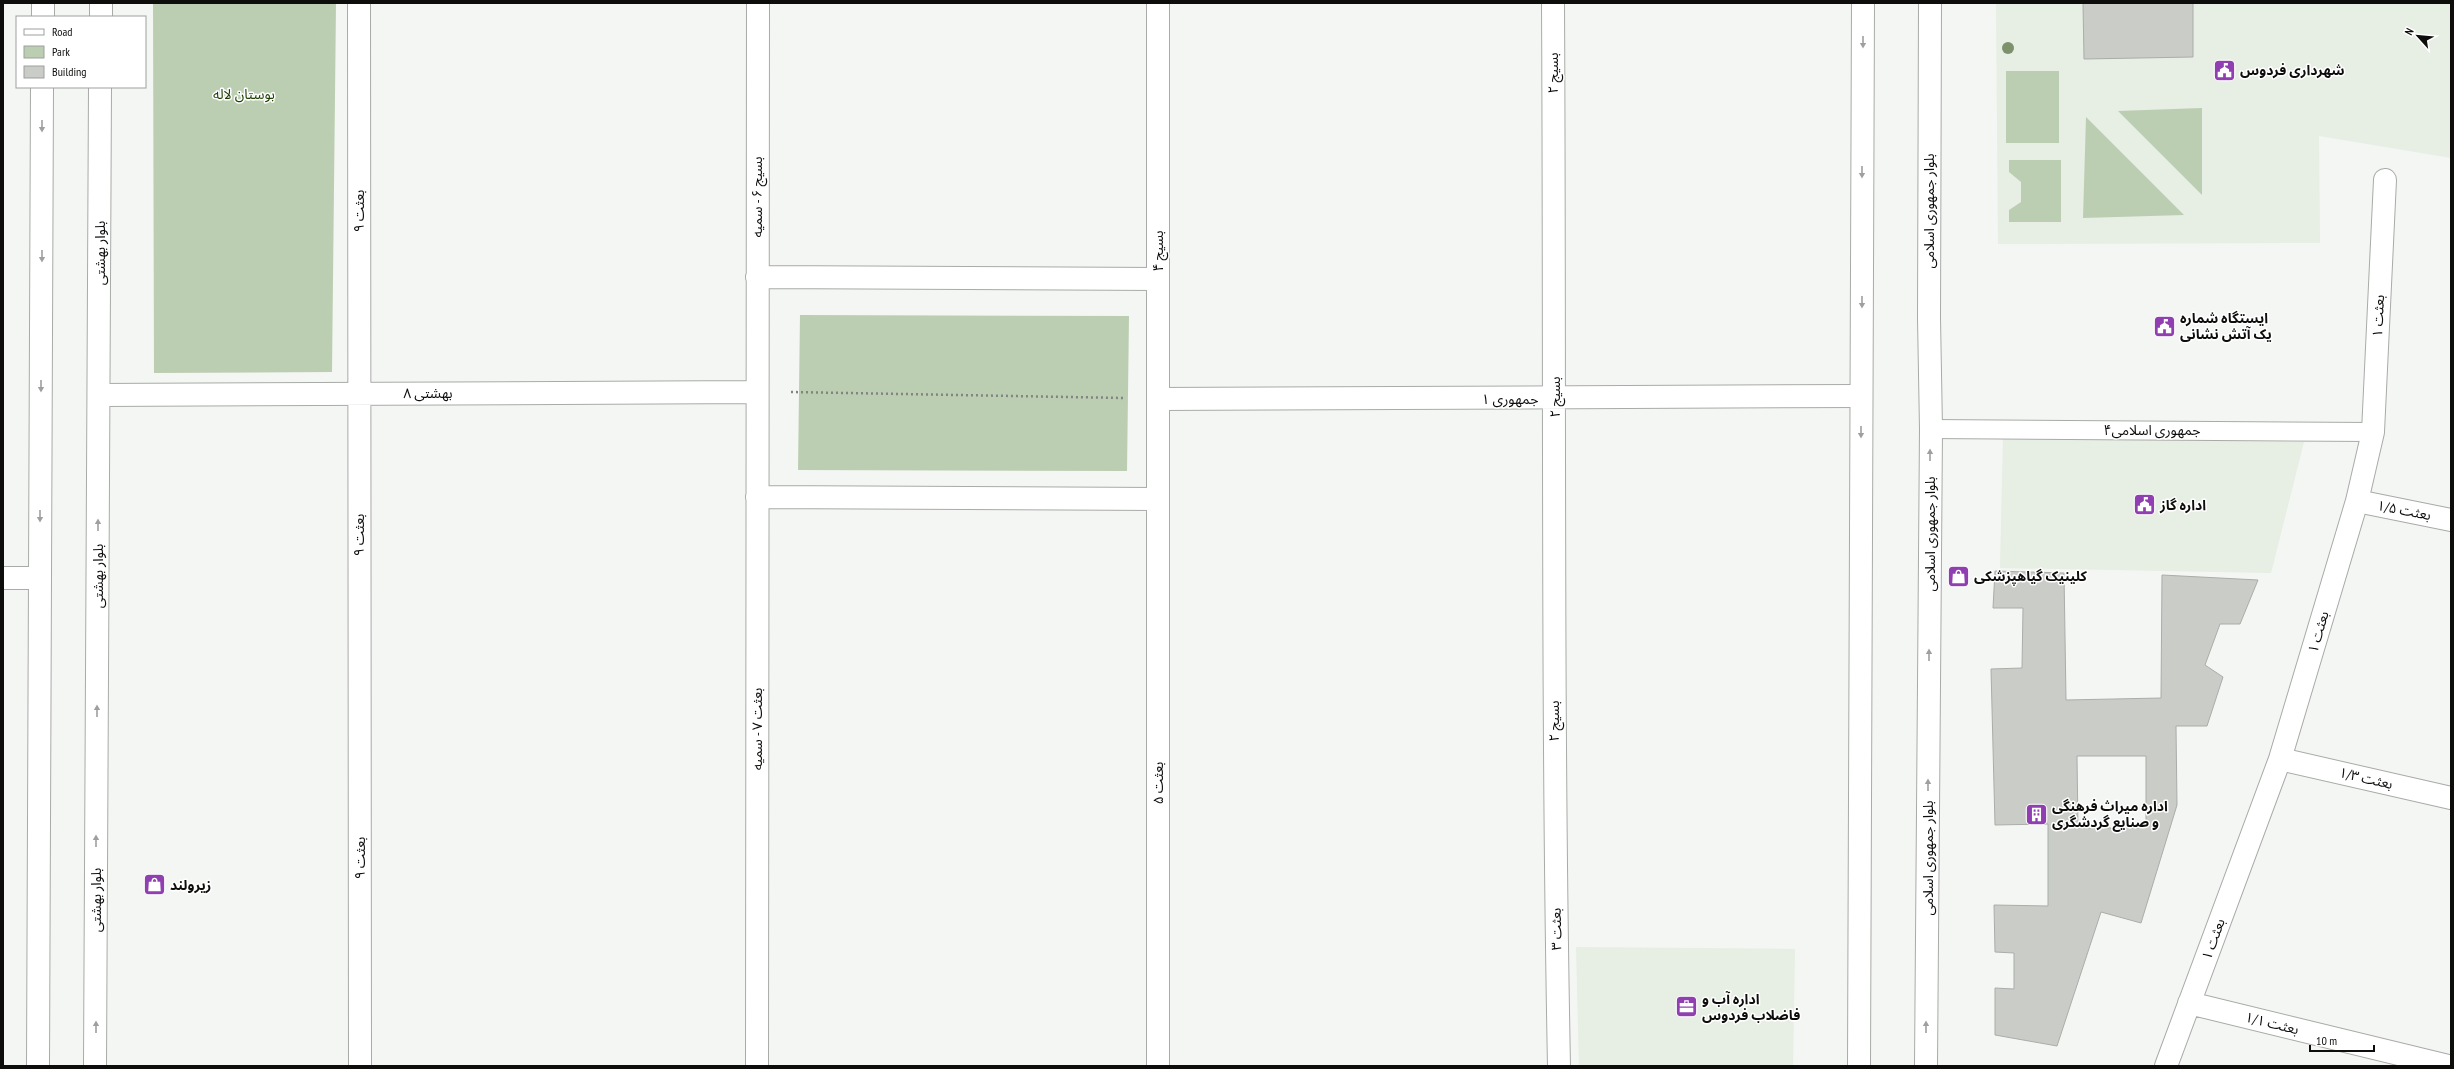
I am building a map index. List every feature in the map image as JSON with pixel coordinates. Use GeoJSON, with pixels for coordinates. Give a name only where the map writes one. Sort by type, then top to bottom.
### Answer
{"type":"FeatureCollection","features":[{"type":"Feature","properties":{"kind":"street"},"geometry":{"type":"LineString","coordinates":[[43,3],[43,16]]}},
{"type":"Feature","properties":{"kind":"street"},"geometry":{"type":"LineString","coordinates":[[101,3],[101,16]]}},
{"type":"Feature","properties":{"kind":"street","name":"بعثت ۹"},"geometry":{"type":"LineString","coordinates":[[359,3],[360,1066]]}},
{"type":"Feature","properties":{"kind":"street","name":"بسیج ۶ - سمیه"},"geometry":{"type":"LineString","coordinates":[[757,392],[758,3]]}},
{"type":"Feature","properties":{"kind":"street","name":"بسیج ۴"},"geometry":{"type":"LineString","coordinates":[[1158,3],[1158,499]]}},
{"type":"Feature","properties":{"kind":"street","name":"بسیج ۲"},"geometry":{"type":"LineString","coordinates":[[1553,3],[1555,399],[1554,791]]}},
{"type":"Feature","properties":{"kind":"street"},"geometry":{"type":"LineString","coordinates":[[1859,1066],[1863,3]]}},
{"type":"Feature","properties":{"kind":"street","name":"بلوار جمهوری اسلامی"},"geometry":{"type":"LineString","coordinates":[[1926,1066],[1931,429],[1929,318],[1930,3]]}},
{"type":"Feature","properties":{"kind":"street"},"geometry":{"type":"LineString","coordinates":[[38,1066],[42,88]]}},
{"type":"Feature","properties":{"kind":"street","name":"بلوار بهشتی"},"geometry":{"type":"LineString","coordinates":[[95,1066],[100,88]]}},
{"type":"Feature","properties":{"kind":"street","name":"بعثت ۱"},"geometry":{"type":"LineString","coordinates":[[2166,1066],[2280,759],[2357,501],[2373,432],[2385,180]]}},
{"type":"Feature","properties":{"kind":"street"},"geometry":{"type":"LineString","coordinates":[[757,277],[1158,279]]}},
{"type":"Feature","properties":{"kind":"street","name":"بهشتی ۸"},"geometry":{"type":"LineString","coordinates":[[99,395],[757,392]]}},
{"type":"Feature","properties":{"kind":"street","name":"بعثت ۷ - سمیه"},"geometry":{"type":"LineString","coordinates":[[757,392],[757,1066]]}},
{"type":"Feature","properties":{"kind":"street","name":"جمهوری ۱"},"geometry":{"type":"LineString","coordinates":[[1158,399],[1555,399],[1861,396]]}},
{"type":"Feature","properties":{"kind":"street"},"geometry":{"type":"LineString","coordinates":[[757,497],[1158,499]]}},
{"type":"Feature","properties":{"kind":"street","name":"بعثت ۵"},"geometry":{"type":"LineString","coordinates":[[1158,499],[1158,1066]]}},
{"type":"Feature","properties":{"kind":"street","name":"بعثت ۱/۵"},"geometry":{"type":"LineString","coordinates":[[2357,501],[2451,520]]}},
{"type":"Feature","properties":{"kind":"street"},"geometry":{"type":"LineString","coordinates":[[3,578],[40,578]]}},
{"type":"Feature","properties":{"kind":"street","name":"بعثت ۱/۳"},"geometry":{"type":"LineString","coordinates":[[2280,759],[2451,798]]}},
{"type":"Feature","properties":{"kind":"street","name":"بعثت ۳"},"geometry":{"type":"LineString","coordinates":[[1554,791],[1559,1066]]}},
{"type":"Feature","properties":{"kind":"street","name":"بعثت ۱/۱"},"geometry":{"type":"LineString","coordinates":[[2189,1003],[2448,1066]]}},
{"type":"Feature","properties":{"kind":"lane","name":"جمهوری اسلامی۴"},"geometry":{"type":"LineString","coordinates":[[1931,429],[2373,432]]}},
{"type":"Feature","properties":{"kind":"path"},"geometry":{"type":"LineString","coordinates":[[757,392],[1158,399]]}},
{"type":"Feature","properties":{"kind":"shaded area","name":"شهرداری فردوس"},"geometry":{"type":"Polygon","coordinates":[[[1996,3],[2451,3],[2451,158],[2319,136],[2320,243],[1998,244],[1996,3]]]}},
{"type":"Feature","properties":{"kind":"shaded area","name":"اداره گاز"},"geometry":{"type":"Polygon","coordinates":[[[2003,438],[2304,442],[2271,573],[2000,568],[2003,438]]]}},
{"type":"Feature","properties":{"kind":"shaded area","name":"اداره آب و فاضلاب فردوس"},"geometry":{"type":"Polygon","coordinates":[[[1576,947],[1795,949],[1793,1066],[1579,1066],[1576,947]]]}},
{"type":"Feature","properties":{"kind":"green space","name":"بوستان لاله"},"geometry":{"type":"Polygon","coordinates":[[[153,3],[336,3],[332,372],[154,373],[153,3]]]}},
{"type":"Feature","properties":{"kind":"green space"},"geometry":{"type":"Polygon","coordinates":[[[2006,71],[2059,71],[2059,143],[2006,143],[2006,71]]]}},
{"type":"Feature","properties":{"kind":"green space"},"geometry":{"type":"Polygon","coordinates":[[[2202,108],[2202,195],[2118,111],[2202,108]]]}},
{"type":"Feature","properties":{"kind":"green space"},"geometry":{"type":"Polygon","coordinates":[[[2086,117],[2184,215],[2083,218],[2086,117]]]}},
{"type":"Feature","properties":{"kind":"green space"},"geometry":{"type":"Polygon","coordinates":[[[2009,160],[2061,160],[2061,222],[2009,222],[2009,210],[2021,202],[2021,182],[2009,172],[2009,160]]]}},
{"type":"Feature","properties":{"kind":"green space"},"geometry":{"type":"Polygon","coordinates":[[[800,315],[1129,316],[1127,471],[798,470],[800,315]]]}},
{"type":"Feature","properties":{"kind":"building"},"geometry":{"type":"Polygon","coordinates":[[[2083,3],[2193,3],[2193,57],[2084,59],[2083,3]]]}},
{"type":"Feature","properties":{"kind":"building","name":"اداره میراث فرهنگی و صنایع گردشگری"},"geometry":{"type":"Polygon","coordinates":[[[1995,571],[2064,573],[2066,700],[2161,698],[2162,575],[2258,580],[2240,624],[2220,624],[2205,665],[2223,677],[2207,726],[2176,726],[2177,805],[2141,923],[2101,912],[2057,1046],[1995,1035],[1995,988],[2014,989],[2014,953],[1995,952],[1994,905],[2048,906],[2048,824],[1995,825],[1991,669],[2022,668],[2023,608],[1993,608],[1995,571]],[[2077,756],[2078,828],[2146,828],[2146,756],[2077,756]]]}},
{"type":"Feature","properties":{"kind":"place","name":"شهرداری فردوس"},"geometry":{"type":"Point","coordinates":[2224,70]}},
{"type":"Feature","properties":{"kind":"place","name":"ایستگاه شماره یک آتش نشانی"},"geometry":{"type":"Point","coordinates":[2164,326]}},
{"type":"Feature","properties":{"kind":"place","name":"اداره گاز"},"geometry":{"type":"Point","coordinates":[2145,505]}},
{"type":"Feature","properties":{"kind":"place","name":"کلینیک گیاهپزشکی"},"geometry":{"type":"Point","coordinates":[1959,576]}},
{"type":"Feature","properties":{"kind":"place","name":"اداره میراث فرهنگی و صنایع گردشگری"},"geometry":{"type":"Point","coordinates":[2036,814]}},
{"type":"Feature","properties":{"kind":"place","name":"زیرولند"},"geometry":{"type":"Point","coordinates":[155,885]}},
{"type":"Feature","properties":{"kind":"place","name":"اداره آب و فاضلاب فردوس"},"geometry":{"type":"Point","coordinates":[1686,1007]}}]}
